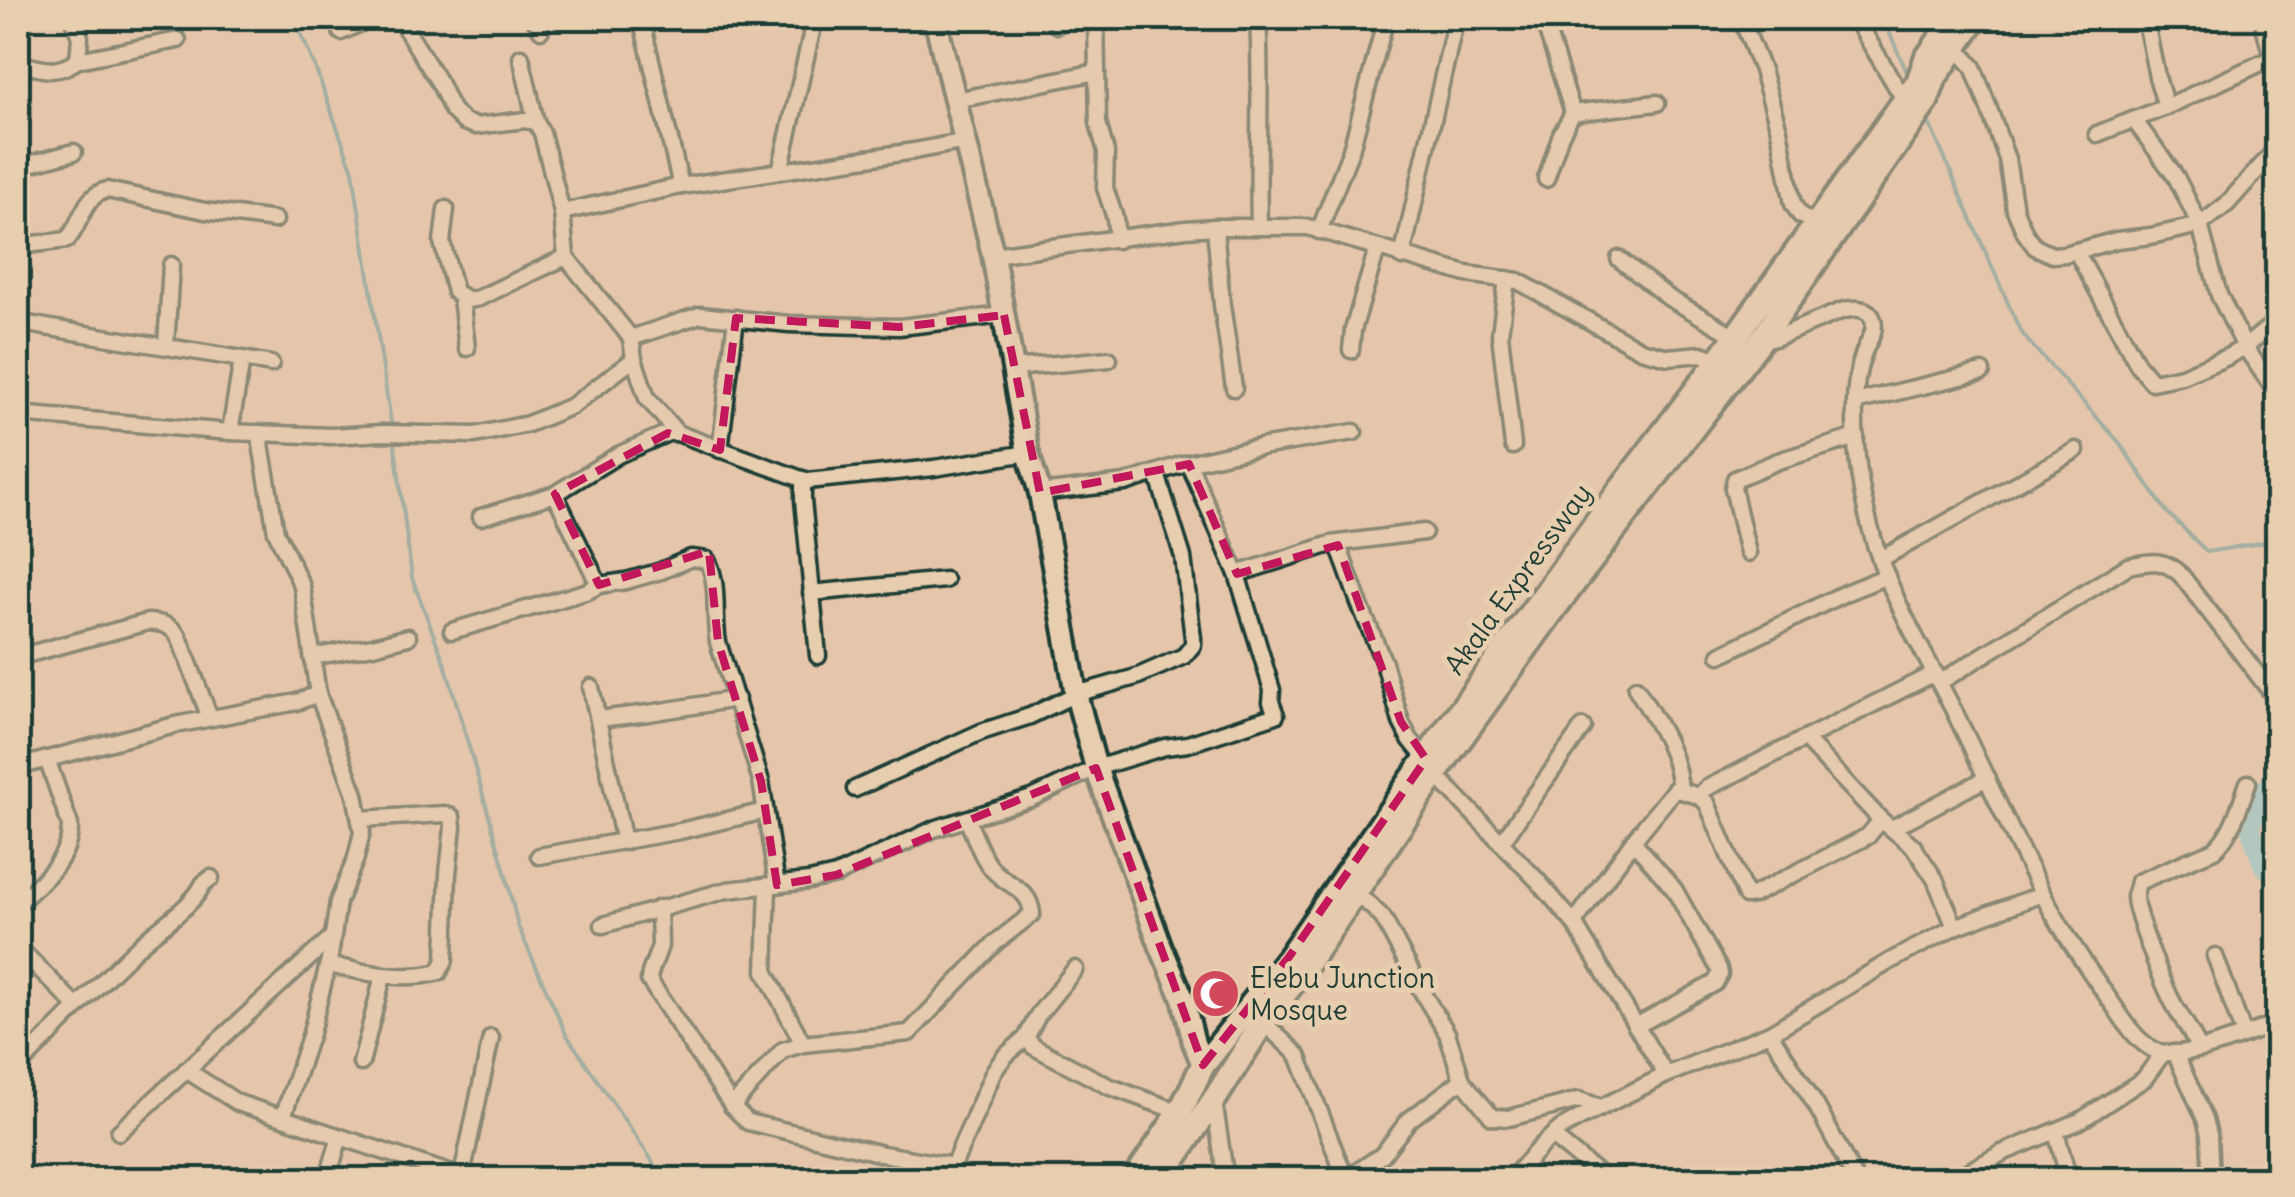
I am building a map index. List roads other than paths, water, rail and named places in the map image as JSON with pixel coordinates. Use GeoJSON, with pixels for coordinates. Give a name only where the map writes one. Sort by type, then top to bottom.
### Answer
{"type":"FeatureCollection","features":[{"type":"Feature","properties":{"kind":"main road","name":"Akala Expressway"},"geometry":{"type":"LineString","coordinates":[[1930,68],[1955,18]]}},
{"type":"Feature","properties":{"kind":"main road","name":"Akala Expressway"},"geometry":{"type":"LineString","coordinates":[[1160,1180],[1214,1100],[1297,962],[1430,767],[1685,421],[1766,332],[1908,112],[1918,82],[1956,47],[1976,18]]}},
{"type":"Feature","properties":{"kind":"main road","name":"Akala Expressway"},"geometry":{"type":"LineString","coordinates":[[1685,421],[1718,360],[1816,224],[1908,112]]}},
{"type":"Feature","properties":{"kind":"main road","name":"Akala Expressway"},"geometry":{"type":"LineString","coordinates":[[1134,1180],[1180,1112],[1203,1064],[1355,894],[1430,767]]}},
{"type":"Feature","properties":{"kind":"street"},"geometry":{"type":"LineString","coordinates":[[72,18],[80,37],[78,60]]}},
{"type":"Feature","properties":{"kind":"street"},"geometry":{"type":"LineString","coordinates":[[341,32],[372,18]]}},
{"type":"Feature","properties":{"kind":"street"},"geometry":{"type":"LineString","coordinates":[[399,18],[452,110],[464,122],[476,126],[536,122]]}},
{"type":"Feature","properties":{"kind":"street"},"geometry":{"type":"LineString","coordinates":[[641,18],[681,186]]}},
{"type":"Feature","properties":{"kind":"street"},"geometry":{"type":"LineString","coordinates":[[780,171],[815,18]]}},
{"type":"Feature","properties":{"kind":"street"},"geometry":{"type":"LineString","coordinates":[[935,18],[993,255],[1076,694],[1096,768],[1183,998],[1203,1064]]}},
{"type":"Feature","properties":{"kind":"street"},"geometry":{"type":"LineString","coordinates":[[1096,18],[1098,124],[1106,152],[1105,188],[1117,240]]}},
{"type":"Feature","properties":{"kind":"street"},"geometry":{"type":"LineString","coordinates":[[1258,18],[1259,226]]}},
{"type":"Feature","properties":{"kind":"street"},"geometry":{"type":"LineString","coordinates":[[1319,231],[1351,150],[1386,18]]}},
{"type":"Feature","properties":{"kind":"street"},"geometry":{"type":"LineString","coordinates":[[1402,256],[1456,18]]}},
{"type":"Feature","properties":{"kind":"street"},"geometry":{"type":"LineString","coordinates":[[1543,18],[1574,113],[1561,134],[1546,179]]}},
{"type":"Feature","properties":{"kind":"street"},"geometry":{"type":"LineString","coordinates":[[1741,18],[1762,70],[1779,130],[1793,204],[1800,215],[1816,224]]}},
{"type":"Feature","properties":{"kind":"street"},"geometry":{"type":"LineString","coordinates":[[1855,18],[1908,112]]}},
{"type":"Feature","properties":{"kind":"street"},"geometry":{"type":"LineString","coordinates":[[2145,18],[2166,107]]}},
{"type":"Feature","properties":{"kind":"street"},"geometry":{"type":"LineString","coordinates":[[2097,134],[2274,61],[2262,18]]}},
{"type":"Feature","properties":{"kind":"street"},"geometry":{"type":"LineString","coordinates":[[18,64],[52,71],[78,60],[178,40]]}},
{"type":"Feature","properties":{"kind":"street"},"geometry":{"type":"LineString","coordinates":[[1956,47],[1973,67],[1988,106],[2006,159],[2014,210],[2025,234],[2043,252],[2076,251],[2200,225],[2228,204],[2278,147]]}},
{"type":"Feature","properties":{"kind":"street"},"geometry":{"type":"LineString","coordinates":[[521,57],[562,212],[566,256],[630,338],[647,398],[677,434]]}},
{"type":"Feature","properties":{"kind":"street"},"geometry":{"type":"LineString","coordinates":[[956,100],[1097,72]]}},
{"type":"Feature","properties":{"kind":"street"},"geometry":{"type":"LineString","coordinates":[[1574,113],[1657,103]]}},
{"type":"Feature","properties":{"kind":"street"},"geometry":{"type":"LineString","coordinates":[[2134,120],[2176,177],[2200,225],[2219,295],[2245,347],[2278,395]]}},
{"type":"Feature","properties":{"kind":"street"},"geometry":{"type":"LineString","coordinates":[[562,212],[681,186],[966,140]]}},
{"type":"Feature","properties":{"kind":"street"},"geometry":{"type":"LineString","coordinates":[[18,167],[74,152]]}},
{"type":"Feature","properties":{"kind":"street"},"geometry":{"type":"LineString","coordinates":[[18,246],[67,240],[90,199],[106,190],[205,211],[275,220]]}},
{"type":"Feature","properties":{"kind":"street"},"geometry":{"type":"LineString","coordinates":[[446,209],[442,242],[455,292],[461,298],[479,298],[566,256]]}},
{"type":"Feature","properties":{"kind":"street"},"geometry":{"type":"LineString","coordinates":[[1215,227],[1234,388]]}},
{"type":"Feature","properties":{"kind":"street"},"geometry":{"type":"LineString","coordinates":[[993,255],[1215,227],[1308,228],[1466,274],[1518,282],[1640,350],[1668,357],[1701,354],[1718,360]]}},
{"type":"Feature","properties":{"kind":"street"},"geometry":{"type":"LineString","coordinates":[[1351,350],[1353,330],[1377,249]]}},
{"type":"Feature","properties":{"kind":"street"},"geometry":{"type":"LineString","coordinates":[[2076,251],[2138,365],[2152,382],[2182,376],[2245,347],[2278,320]]}},
{"type":"Feature","properties":{"kind":"street"},"geometry":{"type":"LineString","coordinates":[[1619,260],[1669,298],[1736,336]]}},
{"type":"Feature","properties":{"kind":"street"},"geometry":{"type":"LineString","coordinates":[[166,346],[170,265]]}},
{"type":"Feature","properties":{"kind":"street"},"geometry":{"type":"LineString","coordinates":[[1507,279],[1500,334],[1514,446]]}},
{"type":"Feature","properties":{"kind":"street"},"geometry":{"type":"LineString","coordinates":[[461,298],[467,348]]}},
{"type":"Feature","properties":{"kind":"street"},"geometry":{"type":"LineString","coordinates":[[1766,332],[1775,338],[1852,308],[1869,312],[1873,318],[1855,402],[1856,437],[1862,493],[1887,576],[2042,894],[2139,1040],[2169,1053],[2225,1043],[2278,1023]]}},
{"type":"Feature","properties":{"kind":"street"},"geometry":{"type":"LineString","coordinates":[[630,338],[700,315],[789,324],[899,326],[1004,315]]}},
{"type":"Feature","properties":{"kind":"street"},"geometry":{"type":"LineString","coordinates":[[720,450],[736,318]]}},
{"type":"Feature","properties":{"kind":"street"},"geometry":{"type":"LineString","coordinates":[[18,322],[271,364]]}},
{"type":"Feature","properties":{"kind":"street"},"geometry":{"type":"LineString","coordinates":[[230,432],[242,359]]}},
{"type":"Feature","properties":{"kind":"street"},"geometry":{"type":"LineString","coordinates":[[18,414],[230,432],[474,435],[528,424],[572,406],[634,359]]}},
{"type":"Feature","properties":{"kind":"street"},"geometry":{"type":"LineString","coordinates":[[1012,368],[1108,359]]}},
{"type":"Feature","properties":{"kind":"street"},"geometry":{"type":"LineString","coordinates":[[1855,402],[1982,372]]}},
{"type":"Feature","properties":{"kind":"street"},"geometry":{"type":"LineString","coordinates":[[1040,494],[1125,482],[1260,447],[1354,432]]}},
{"type":"Feature","properties":{"kind":"street"},"geometry":{"type":"LineString","coordinates":[[259,433],[276,532],[302,586],[318,694],[355,794],[362,832],[338,902],[328,965],[284,1117]]}},
{"type":"Feature","properties":{"kind":"street"},"geometry":{"type":"LineString","coordinates":[[481,517],[555,494],[618,456],[668,433],[804,480],[934,468],[1028,453]]}},
{"type":"Feature","properties":{"kind":"street"},"geometry":{"type":"LineString","coordinates":[[1748,553],[1733,488],[1735,479],[1778,460],[1856,437]]}},
{"type":"Feature","properties":{"kind":"street"},"geometry":{"type":"LineString","coordinates":[[1881,559],[2076,450]]}},
{"type":"Feature","properties":{"kind":"street"},"geometry":{"type":"LineString","coordinates":[[602,925],[727,890],[836,875],[922,834],[1032,798],[1096,768],[1276,715],[1236,574],[1190,464]]}},
{"type":"Feature","properties":{"kind":"street"},"geometry":{"type":"LineString","coordinates":[[854,789],[981,732],[1184,656],[1192,646],[1183,557],[1157,474]]}},
{"type":"Feature","properties":{"kind":"street"},"geometry":{"type":"LineString","coordinates":[[804,480],[802,500],[818,656]]}},
{"type":"Feature","properties":{"kind":"street"},"geometry":{"type":"LineString","coordinates":[[555,494],[599,584]]}},
{"type":"Feature","properties":{"kind":"street"},"geometry":{"type":"LineString","coordinates":[[1236,574],[1331,544],[1424,532]]}},
{"type":"Feature","properties":{"kind":"street"},"geometry":{"type":"LineString","coordinates":[[1338,544],[1410,738],[1430,767],[1574,923],[1666,1075]]}},
{"type":"Feature","properties":{"kind":"street"},"geometry":{"type":"LineString","coordinates":[[452,631],[556,602],[599,584],[661,571],[691,558],[707,560],[714,582],[718,642],[761,781],[766,811],[773,886],[765,971],[803,1044]]}},
{"type":"Feature","properties":{"kind":"street"},"geometry":{"type":"LineString","coordinates":[[1698,796],[1707,788],[1938,678],[2128,566],[2154,561],[2170,564],[2182,575],[2278,701]]}},
{"type":"Feature","properties":{"kind":"street"},"geometry":{"type":"LineString","coordinates":[[1720,655],[1887,576]]}},
{"type":"Feature","properties":{"kind":"street"},"geometry":{"type":"LineString","coordinates":[[811,593],[945,580]]}},
{"type":"Feature","properties":{"kind":"street"},"geometry":{"type":"LineString","coordinates":[[18,657],[148,622],[163,623],[174,629],[179,638],[210,718]]}},
{"type":"Feature","properties":{"kind":"street"},"geometry":{"type":"LineString","coordinates":[[312,657],[408,637]]}},
{"type":"Feature","properties":{"kind":"street"},"geometry":{"type":"LineString","coordinates":[[591,688],[624,842]]}},
{"type":"Feature","properties":{"kind":"street"},"geometry":{"type":"LineString","coordinates":[[1636,688],[1670,746],[1679,771],[1680,791]]}},
{"type":"Feature","properties":{"kind":"street"},"geometry":{"type":"LineString","coordinates":[[18,768],[175,725],[297,702],[318,694]]}},
{"type":"Feature","properties":{"kind":"street"},"geometry":{"type":"LineString","coordinates":[[598,719],[737,699]]}},
{"type":"Feature","properties":{"kind":"street"},"geometry":{"type":"LineString","coordinates":[[1501,843],[1583,727]]}},
{"type":"Feature","properties":{"kind":"street"},"geometry":{"type":"LineString","coordinates":[[1806,740],[1912,846],[1935,879],[1956,927]]}},
{"type":"Feature","properties":{"kind":"street"},"geometry":{"type":"LineString","coordinates":[[18,903],[47,878],[71,832],[48,759]]}},
{"type":"Feature","properties":{"kind":"street"},"geometry":{"type":"LineString","coordinates":[[1574,923],[1673,791],[1698,796],[1707,803],[1746,896],[1886,824],[1987,778]]}},
{"type":"Feature","properties":{"kind":"street"},"geometry":{"type":"LineString","coordinates":[[2199,1048],[2165,983],[2141,920],[2136,890],[2138,882],[2214,850],[2224,842],[2248,783]]}},
{"type":"Feature","properties":{"kind":"street"},"geometry":{"type":"LineString","coordinates":[[540,856],[766,811]]}},
{"type":"Feature","properties":{"kind":"street"},"geometry":{"type":"LineString","coordinates":[[328,965],[383,976],[430,974],[439,972],[445,960],[452,817],[444,814],[361,819]]}},
{"type":"Feature","properties":{"kind":"street"},"geometry":{"type":"LineString","coordinates":[[732,1106],[784,1050],[803,1044],[906,1035],[995,943],[1032,914],[1021,889],[993,871],[967,820]]}},
{"type":"Feature","properties":{"kind":"street"},"geometry":{"type":"LineString","coordinates":[[1633,841],[1674,889],[1720,974],[1715,983],[1636,1026]]}},
{"type":"Feature","properties":{"kind":"street"},"geometry":{"type":"LineString","coordinates":[[18,1067],[211,878]]}},
{"type":"Feature","properties":{"kind":"street"},"geometry":{"type":"LineString","coordinates":[[1355,894],[1383,918],[1447,1033],[1462,1080],[1492,1117],[1579,1100],[1600,1108]]}},
{"type":"Feature","properties":{"kind":"street"},"geometry":{"type":"LineString","coordinates":[[1510,1180],[1570,1123],[1666,1075],[1770,1033],[1892,960],[1956,927],[2042,894]]}},
{"type":"Feature","properties":{"kind":"street"},"geometry":{"type":"LineString","coordinates":[[660,908],[660,946],[650,980],[732,1106],[748,1122],[950,1173],[994,1071],[1026,1038],[1038,1015],[1075,969]]}},
{"type":"Feature","properties":{"kind":"street"},"geometry":{"type":"LineString","coordinates":[[118,1132],[333,936]]}},
{"type":"Feature","properties":{"kind":"street"},"geometry":{"type":"LineString","coordinates":[[18,947],[77,1007]]}},
{"type":"Feature","properties":{"kind":"street"},"geometry":{"type":"LineString","coordinates":[[2215,956],[2244,1035]]}},
{"type":"Feature","properties":{"kind":"street"},"geometry":{"type":"LineString","coordinates":[[362,1064],[383,976]]}},
{"type":"Feature","properties":{"kind":"street"},"geometry":{"type":"LineString","coordinates":[[1263,1022],[1298,1056],[1346,1179],[1382,1154],[1410,1120],[1462,1080]]}},
{"type":"Feature","properties":{"kind":"street"},"geometry":{"type":"LineString","coordinates":[[1770,1033],[1817,1106],[1856,1180]]}},
{"type":"Feature","properties":{"kind":"street"},"geometry":{"type":"LineString","coordinates":[[186,1070],[238,1103],[466,1177],[492,1038]]}},
{"type":"Feature","properties":{"kind":"street"},"geometry":{"type":"LineString","coordinates":[[1026,1038],[1034,1047],[1108,1086],[1180,1112]]}},
{"type":"Feature","properties":{"kind":"street"},"geometry":{"type":"LineString","coordinates":[[1953,1180],[2002,1153],[2080,1121],[2144,1079],[2169,1053]]}},
{"type":"Feature","properties":{"kind":"street"},"geometry":{"type":"LineString","coordinates":[[2169,1053],[2205,1118],[2211,1180]]}},
{"type":"Feature","properties":{"kind":"street"},"geometry":{"type":"LineString","coordinates":[[1214,1100],[1226,1180]]}},
{"type":"Feature","properties":{"kind":"street"},"geometry":{"type":"LineString","coordinates":[[2056,1132],[2069,1180]]}},
{"type":"Feature","properties":{"kind":"street"},"geometry":{"type":"LineString","coordinates":[[1552,1136],[1606,1180]]}},
{"type":"Feature","properties":{"kind":"street"},"geometry":{"type":"LineString","coordinates":[[327,1180],[340,1137]]}},
{"type":"Feature","properties":{"kind":"waterway"},"geometry":{"type":"LineString","coordinates":[[294,18],[353,171],[392,429]]}},
{"type":"Feature","properties":{"kind":"waterway"},"geometry":{"type":"LineString","coordinates":[[1883,18],[1909,77]]}},
{"type":"Feature","properties":{"kind":"waterway"},"geometry":{"type":"LineString","coordinates":[[1927,118],[2021,333],[2118,441],[2166,511],[2207,552],[2278,540]]}},
{"type":"Feature","properties":{"kind":"waterway"},"geometry":{"type":"LineString","coordinates":[[394,438],[412,578],[446,667],[518,926],[566,1034],[651,1159],[661,1180]]}},
{"type":"Feature","properties":{"kind":"waterway"},"geometry":{"type":"LineString","coordinates":[[2278,786],[2266,788],[2250,827],[2263,865],[2278,879]]}},
{"type":"Feature","properties":{"kind":"place","name":"Elebu Junction Mosque"},"geometry":{"type":"Point","coordinates":[1215,994]}}]}
